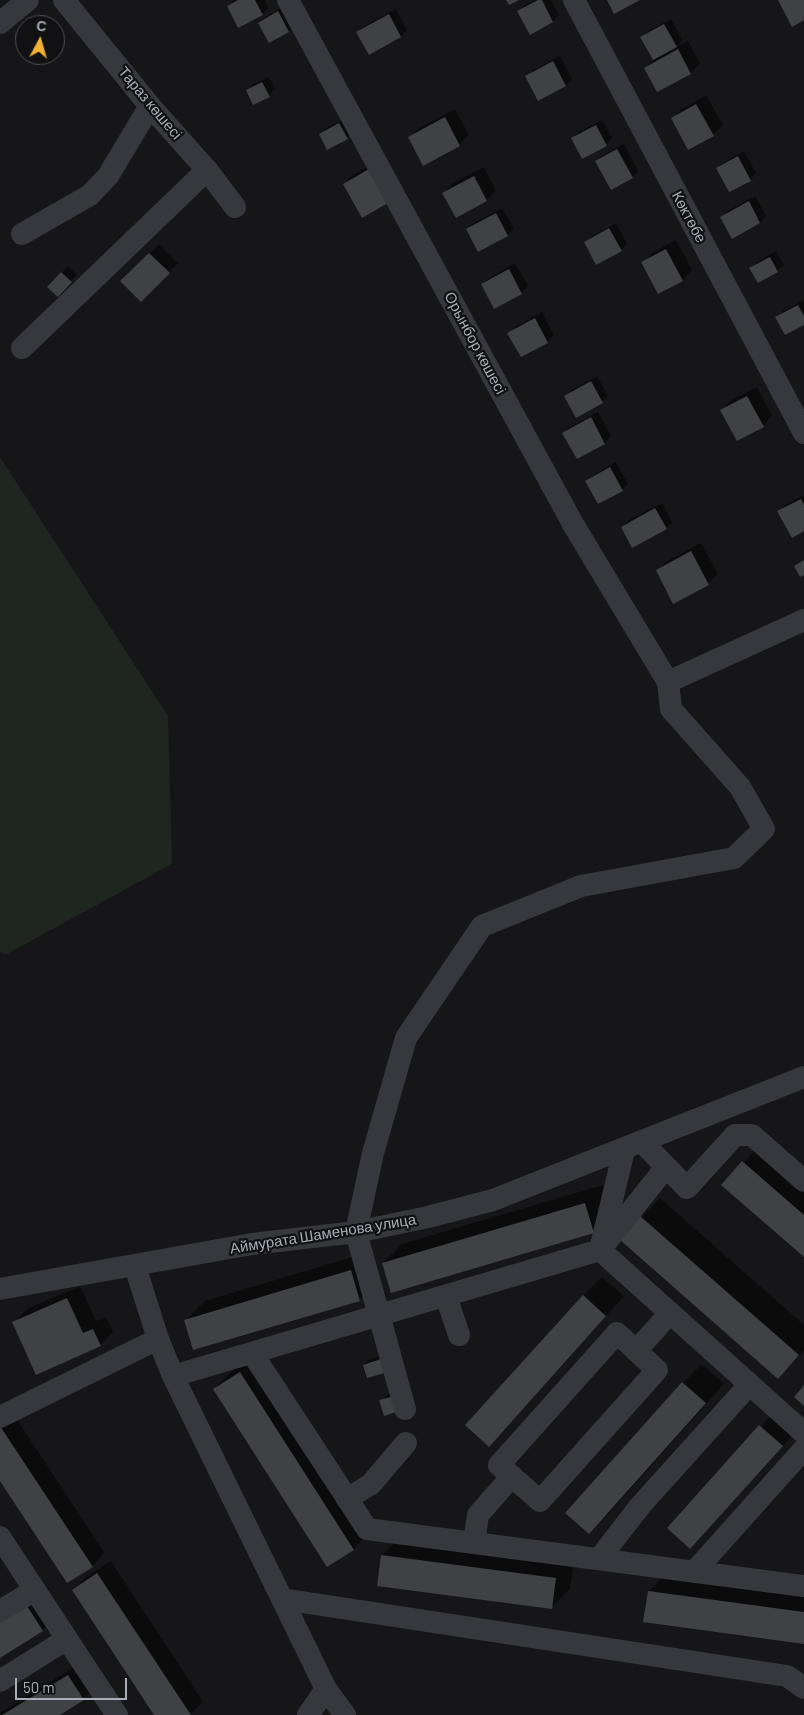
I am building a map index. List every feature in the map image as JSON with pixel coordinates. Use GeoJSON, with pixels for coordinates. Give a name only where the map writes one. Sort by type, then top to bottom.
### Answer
{"type":"FeatureCollection","features":[{"type":"Feature","properties":{"kind":"street"},"geometry":{"type":"LineString","coordinates":[[0,23],[28,0]]}},
{"type":"Feature","properties":{"kind":"street","name":"Тараз көшесі"},"geometry":{"type":"LineString","coordinates":[[64,0],[150,106],[207,170],[235,207]]}},
{"type":"Feature","properties":{"kind":"street","name":"Орынбор көшесі"},"geometry":{"type":"LineString","coordinates":[[288,0],[573,524],[668,682]]}},
{"type":"Feature","properties":{"kind":"street","name":"Көктөбе"},"geometry":{"type":"LineString","coordinates":[[574,0],[804,434]]}},
{"type":"Feature","properties":{"kind":"street"},"geometry":{"type":"LineString","coordinates":[[22,234],[90,194],[108,176],[150,106]]}},
{"type":"Feature","properties":{"kind":"street"},"geometry":{"type":"LineString","coordinates":[[22,348],[207,170]]}},
{"type":"Feature","properties":{"kind":"street"},"geometry":{"type":"LineString","coordinates":[[406,1408],[356,1232],[373,1154],[406,1038],[482,926],[581,886],[734,858],[764,829],[740,787],[671,710],[668,682],[804,620]]}},
{"type":"Feature","properties":{"kind":"street","name":"Аймурата Шаменова улица"},"geometry":{"type":"LineString","coordinates":[[0,1289],[252,1244],[356,1232],[428,1217],[493,1200],[633,1146],[804,1076]]}},
{"type":"Feature","properties":{"kind":"street"},"geometry":{"type":"LineString","coordinates":[[600,1250],[633,1146],[666,1167],[687,1188],[736,1136],[752,1135],[803,1179]]}},
{"type":"Feature","properties":{"kind":"street"},"geometry":{"type":"LineString","coordinates":[[173,1376],[600,1250],[666,1167]]}},
{"type":"Feature","properties":{"kind":"street"},"geometry":{"type":"LineString","coordinates":[[600,1250],[804,1433]]}},
{"type":"Feature","properties":{"kind":"street"},"geometry":{"type":"LineString","coordinates":[[135,1266],[158,1338],[173,1376],[326,1689],[345,1715]]}},
{"type":"Feature","properties":{"kind":"street"},"geometry":{"type":"LineString","coordinates":[[446,1296],[459,1335]]}},
{"type":"Feature","properties":{"kind":"street"},"geometry":{"type":"LineString","coordinates":[[636,1351],[670,1313]]}},
{"type":"Feature","properties":{"kind":"street"},"geometry":{"type":"LineString","coordinates":[[617,1334],[636,1351],[657,1370],[540,1501],[499,1465],[617,1334]]}},
{"type":"Feature","properties":{"kind":"street"},"geometry":{"type":"LineString","coordinates":[[0,1417],[158,1338]]}},
{"type":"Feature","properties":{"kind":"street"},"geometry":{"type":"LineString","coordinates":[[252,1353],[367,1529],[804,1586]]}},
{"type":"Feature","properties":{"kind":"street"},"geometry":{"type":"LineString","coordinates":[[599,1559],[640,1506],[749,1385]]}},
{"type":"Feature","properties":{"kind":"street"},"geometry":{"type":"LineString","coordinates":[[347,1499],[371,1484],[406,1443]]}},
{"type":"Feature","properties":{"kind":"street"},"geometry":{"type":"LineString","coordinates":[[694,1572],[804,1449]]}},
{"type":"Feature","properties":{"kind":"street"},"geometry":{"type":"LineString","coordinates":[[474,1543],[478,1515],[512,1476]]}},
{"type":"Feature","properties":{"kind":"street"},"geometry":{"type":"LineString","coordinates":[[0,1537],[67,1638],[113,1714]]}},
{"type":"Feature","properties":{"kind":"street"},"geometry":{"type":"LineString","coordinates":[[0,1611],[35,1590]]}},
{"type":"Feature","properties":{"kind":"street"},"geometry":{"type":"LineString","coordinates":[[282,1599],[787,1676],[804,1688]]}},
{"type":"Feature","properties":{"kind":"street"},"geometry":{"type":"LineString","coordinates":[[0,1681],[67,1638]]}},
{"type":"Feature","properties":{"kind":"street"},"geometry":{"type":"LineString","coordinates":[[308,1715],[326,1689]]}},
{"type":"Feature","properties":{"kind":"shaded area"},"geometry":{"type":"Polygon","coordinates":[[[0,457],[168,716],[172,864],[5,955],[0,952],[0,457]]]}},
{"type":"Feature","properties":{"kind":"building"},"geometry":{"type":"Polygon","coordinates":[[[238,0],[255,0],[263,15],[238,28],[227,6],[238,0]]]}},
{"type":"Feature","properties":{"kind":"building"},"geometry":{"type":"Polygon","coordinates":[[[506,0],[519,0],[509,5],[506,0]]]}},
{"type":"Feature","properties":{"kind":"building"},"geometry":{"type":"Polygon","coordinates":[[[538,0],[542,0],[553,22],[530,35],[517,11],[538,0]]]}},
{"type":"Feature","properties":{"kind":"building"},"geometry":{"type":"Polygon","coordinates":[[[607,0],[640,0],[614,14],[607,0]]]}},
{"type":"Feature","properties":{"kind":"building"},"geometry":{"type":"Polygon","coordinates":[[[778,0],[804,0],[804,20],[792,27],[778,0]]]}},
{"type":"Feature","properties":{"kind":"building"},"geometry":{"type":"Polygon","coordinates":[[[278,11],[289,32],[269,43],[258,23],[278,11]]]}},
{"type":"Feature","properties":{"kind":"building"},"geometry":{"type":"Polygon","coordinates":[[[389,14],[401,37],[369,55],[356,32],[389,14]]]}},
{"type":"Feature","properties":{"kind":"building"},"geometry":{"type":"Polygon","coordinates":[[[664,24],[677,47],[653,60],[640,37],[664,24]]]}},
{"type":"Feature","properties":{"kind":"building"},"geometry":{"type":"Polygon","coordinates":[[[678,49],[691,74],[657,92],[644,68],[678,49]]]}},
{"type":"Feature","properties":{"kind":"building"},"geometry":{"type":"Polygon","coordinates":[[[553,61],[566,86],[538,101],[525,76],[553,61]]]}},
{"type":"Feature","properties":{"kind":"building"},"geometry":{"type":"Polygon","coordinates":[[[262,82],[270,97],[253,105],[246,90],[262,82]]]}},
{"type":"Feature","properties":{"kind":"building"},"geometry":{"type":"Polygon","coordinates":[[[696,104],[714,136],[688,150],[671,118],[696,104]]]}},
{"type":"Feature","properties":{"kind":"building"},"geometry":{"type":"Polygon","coordinates":[[[445,117],[460,146],[423,166],[408,137],[445,117]]]}},
{"type":"Feature","properties":{"kind":"building"},"geometry":{"type":"Polygon","coordinates":[[[339,123],[348,139],[327,150],[319,134],[339,123]]]}},
{"type":"Feature","properties":{"kind":"building"},"geometry":{"type":"Polygon","coordinates":[[[596,125],[607,146],[582,159],[571,138],[596,125]]]}},
{"type":"Feature","properties":{"kind":"building"},"geometry":{"type":"Polygon","coordinates":[[[617,149],[633,178],[611,190],[595,161],[617,149]]]}},
{"type":"Feature","properties":{"kind":"building"},"geometry":{"type":"Polygon","coordinates":[[[738,156],[751,181],[729,192],[716,168],[738,156]]]}},
{"type":"Feature","properties":{"kind":"building"},"geometry":{"type":"Polygon","coordinates":[[[369,169],[388,203],[362,218],[343,184],[369,169]]]}},
{"type":"Feature","properties":{"kind":"building"},"geometry":{"type":"Polygon","coordinates":[[[474,176],[487,201],[456,218],[442,193],[474,176]]]}},
{"type":"Feature","properties":{"kind":"building"},"geometry":{"type":"Polygon","coordinates":[[[749,201],[760,223],[732,239],[720,217],[749,201]]]}},
{"type":"Feature","properties":{"kind":"building"},"geometry":{"type":"Polygon","coordinates":[[[496,213],[508,236],[478,252],[466,229],[496,213]]]}},
{"type":"Feature","properties":{"kind":"building"},"geometry":{"type":"Polygon","coordinates":[[[609,228],[622,251],[596,265],[584,242],[609,228]]]}},
{"type":"Feature","properties":{"kind":"building"},"geometry":{"type":"Polygon","coordinates":[[[666,249],[683,281],[658,294],[641,262],[666,249]]]}},
{"type":"Feature","properties":{"kind":"building"},"geometry":{"type":"Polygon","coordinates":[[[149,253],[170,273],[141,302],[120,281],[149,253]]]}},
{"type":"Feature","properties":{"kind":"building"},"geometry":{"type":"Polygon","coordinates":[[[770,257],[778,272],[758,283],[749,268],[770,257]]]}},
{"type":"Feature","properties":{"kind":"building"},"geometry":{"type":"Polygon","coordinates":[[[509,269],[522,294],[494,309],[481,284],[509,269]]]}},
{"type":"Feature","properties":{"kind":"building"},"geometry":{"type":"Polygon","coordinates":[[[61,272],[72,282],[58,297],[47,287],[61,272]]]}},
{"type":"Feature","properties":{"kind":"building"},"geometry":{"type":"Polygon","coordinates":[[[798,305],[804,316],[804,325],[785,335],[775,317],[798,305]]]}},
{"type":"Feature","properties":{"kind":"building"},"geometry":{"type":"Polygon","coordinates":[[[535,318],[548,343],[521,357],[507,333],[535,318]]]}},
{"type":"Feature","properties":{"kind":"building"},"geometry":{"type":"Polygon","coordinates":[[[591,381],[603,403],[576,418],[564,396],[591,381]]]}},
{"type":"Feature","properties":{"kind":"building"},"geometry":{"type":"Polygon","coordinates":[[[747,396],[764,427],[737,441],[720,410],[747,396]]]}},
{"type":"Feature","properties":{"kind":"building"},"geometry":{"type":"Polygon","coordinates":[[[591,417],[605,444],[577,459],[562,433],[591,417]]]}},
{"type":"Feature","properties":{"kind":"building"},"geometry":{"type":"Polygon","coordinates":[[[610,467],[623,491],[598,504],[585,481],[610,467]]]}},
{"type":"Feature","properties":{"kind":"building"},"geometry":{"type":"Polygon","coordinates":[[[801,499],[804,505],[804,531],[792,538],[777,511],[801,499]]]}},
{"type":"Feature","properties":{"kind":"building"},"geometry":{"type":"Polygon","coordinates":[[[655,508],[667,529],[632,548],[621,527],[655,508]]]}},
{"type":"Feature","properties":{"kind":"building"},"geometry":{"type":"Polygon","coordinates":[[[691,551],[709,585],[673,604],[656,570],[691,551]]]}},
{"type":"Feature","properties":{"kind":"building"},"geometry":{"type":"Polygon","coordinates":[[[804,560],[804,575],[800,577],[794,566],[804,560]]]}},
{"type":"Feature","properties":{"kind":"building"},"geometry":{"type":"Polygon","coordinates":[[[742,1161],[804,1215],[804,1257],[721,1185],[742,1161]]]}},
{"type":"Feature","properties":{"kind":"building"},"geometry":{"type":"Polygon","coordinates":[[[585,1203],[594,1233],[391,1293],[382,1263],[585,1203]]]}},
{"type":"Feature","properties":{"kind":"building"},"geometry":{"type":"Polygon","coordinates":[[[640,1216],[799,1355],[778,1379],[619,1239],[640,1216]]]}},
{"type":"Feature","properties":{"kind":"building"},"geometry":{"type":"Polygon","coordinates":[[[351,1270],[360,1301],[193,1350],[184,1320],[351,1270]]]}},
{"type":"Feature","properties":{"kind":"building"},"geometry":{"type":"Polygon","coordinates":[[[583,1295],[606,1316],[489,1447],[465,1425],[583,1295]]]}},
{"type":"Feature","properties":{"kind":"building"},"geometry":{"type":"Polygon","coordinates":[[[67,1298],[83,1333],[93,1329],[101,1346],[36,1375],[12,1322],[67,1298]]]}},
{"type":"Feature","properties":{"kind":"building"},"geometry":{"type":"Polygon","coordinates":[[[384,1358],[388,1372],[367,1378],[363,1365],[384,1358]]]}},
{"type":"Feature","properties":{"kind":"building"},"geometry":{"type":"Polygon","coordinates":[[[240,1372],[354,1550],[327,1567],[213,1389],[240,1372]]]}},
{"type":"Feature","properties":{"kind":"building"},"geometry":{"type":"Polygon","coordinates":[[[682,1382],[706,1403],[589,1534],[565,1513],[682,1382]]]}},
{"type":"Feature","properties":{"kind":"building"},"geometry":{"type":"Polygon","coordinates":[[[804,1385],[804,1406],[794,1397],[804,1385]]]}},
{"type":"Feature","properties":{"kind":"building"},"geometry":{"type":"Polygon","coordinates":[[[395,1396],[399,1411],[384,1416],[379,1400],[395,1396]]]}},
{"type":"Feature","properties":{"kind":"building"},"geometry":{"type":"Polygon","coordinates":[[[759,1425],[783,1446],[690,1549],[667,1528],[759,1425]]]}},
{"type":"Feature","properties":{"kind":"building"},"geometry":{"type":"Polygon","coordinates":[[[0,1426],[93,1567],[67,1583],[0,1481],[0,1426]]]}},
{"type":"Feature","properties":{"kind":"building"},"geometry":{"type":"Polygon","coordinates":[[[381,1555],[556,1578],[552,1609],[377,1586],[381,1555]]]}},
{"type":"Feature","properties":{"kind":"building"},"geometry":{"type":"Polygon","coordinates":[[[97,1573],[191,1715],[154,1715],[72,1590],[97,1573]]]}},
{"type":"Feature","properties":{"kind":"building"},"geometry":{"type":"Polygon","coordinates":[[[648,1591],[804,1612],[804,1644],[643,1622],[648,1591]]]}},
{"type":"Feature","properties":{"kind":"building"},"geometry":{"type":"Polygon","coordinates":[[[27,1606],[43,1631],[0,1658],[0,1622],[27,1606]]]}},
{"type":"Feature","properties":{"kind":"building"},"geometry":{"type":"Polygon","coordinates":[[[68,1675],[84,1700],[60,1715],[2,1715],[68,1675]]]}}]}
